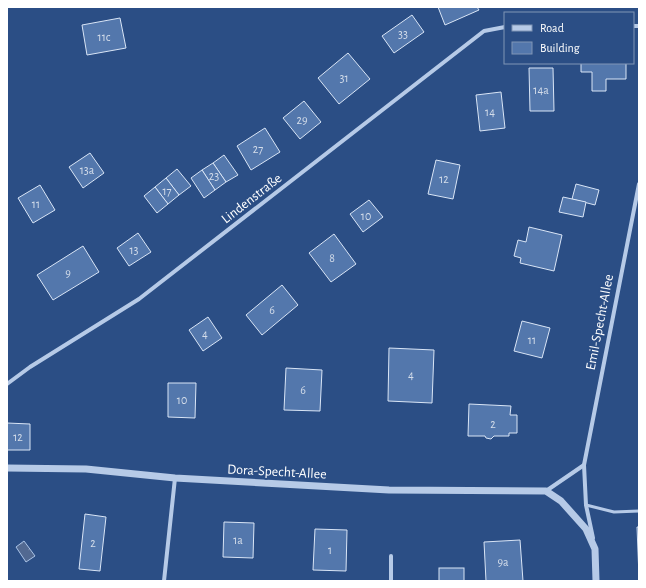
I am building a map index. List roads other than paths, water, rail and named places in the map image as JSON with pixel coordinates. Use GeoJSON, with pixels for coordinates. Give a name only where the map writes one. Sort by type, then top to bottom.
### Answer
{"type":"FeatureCollection","features":[{"type":"Feature","properties":{"kind":"street","name":"Lindenstraße"},"geometry":{"type":"LineString","coordinates":[[7,384],[30,367],[139,299],[484,31],[504,27]]}},
{"type":"Feature","properties":{"kind":"street","name":"Emil-Specht-Allee"},"geometry":{"type":"LineString","coordinates":[[596,581],[595,549],[586,505],[584,465],[639,184]]}},
{"type":"Feature","properties":{"kind":"street"},"geometry":{"type":"LineString","coordinates":[[546,491],[584,465]]}},
{"type":"Feature","properties":{"kind":"street","name":"Dora-Specht-Allee"},"geometry":{"type":"LineString","coordinates":[[7,468],[86,469],[175,478],[389,490],[546,491]]}},
{"type":"Feature","properties":{"kind":"street"},"geometry":{"type":"LineString","coordinates":[[164,581],[175,478]]}},
{"type":"Feature","properties":{"kind":"street","name":"Emil-Specht-Allee"},"geometry":{"type":"LineString","coordinates":[[546,491],[561,501],[586,530],[595,549]]}},
{"type":"Feature","properties":{"kind":"street"},"geometry":{"type":"LineString","coordinates":[[391,556],[391,581]]}},
{"type":"Feature","properties":{"kind":"lane"},"geometry":{"type":"LineString","coordinates":[[586,505],[614,512],[639,511]]}},
{"type":"Feature","properties":{"kind":"water"},"geometry":{"type":"Polygon","coordinates":[[[24,541],[35,556],[26,562],[16,547],[24,541]]]}}]}
